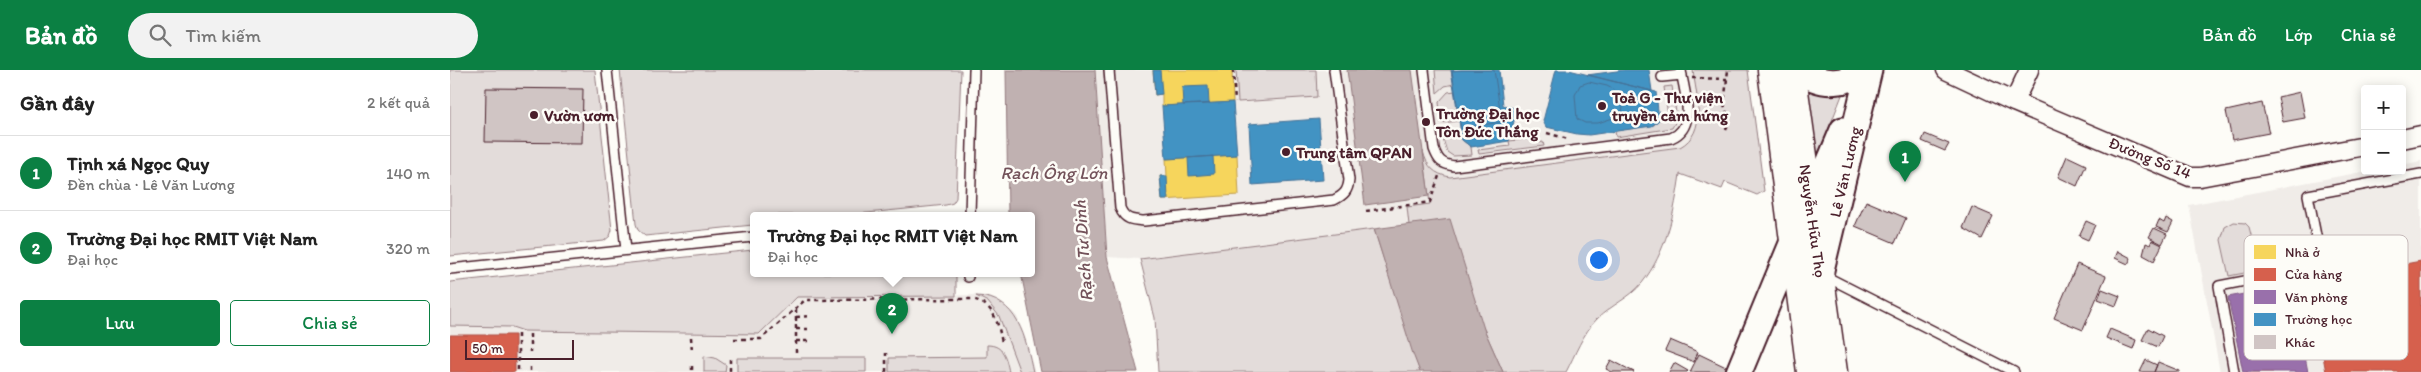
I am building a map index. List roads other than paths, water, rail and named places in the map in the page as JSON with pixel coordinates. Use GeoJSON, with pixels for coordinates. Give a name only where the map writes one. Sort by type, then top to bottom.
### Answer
{"type":"FeatureCollection","features":[{"type":"Feature","properties":{"kind":"main road","name":"Nguyễn Hữu Thọ"},"geometry":{"type":"LineString","coordinates":[[1772,70],[1811,372]]}},
{"type":"Feature","properties":{"kind":"main road","name":"Nguyễn Hữu Thọ"},"geometry":{"type":"LineString","coordinates":[[1791,70],[1811,206],[1832,372]]}},
{"type":"Feature","properties":{"kind":"street"},"geometry":{"type":"LineString","coordinates":[[1801,70],[1814,78],[1842,82],[1856,78],[1869,70]]}},
{"type":"Feature","properties":{"kind":"street","name":"Lê Văn Lương"},"geometry":{"type":"LineString","coordinates":[[1811,206],[1869,70]]}},
{"type":"Feature","properties":{"kind":"street","name":"Lê Văn Lương"},"geometry":{"type":"LineString","coordinates":[[1820,274],[1869,70]]}},
{"type":"Feature","properties":{"kind":"street","name":"Đường Số 14"},"geometry":{"type":"LineString","coordinates":[[1946,70],[2014,102],[2190,177],[2200,177],[2361,147]]}},
{"type":"Feature","properties":{"kind":"street"},"geometry":{"type":"LineString","coordinates":[[2014,102],[2028,70]]}},
{"type":"Feature","properties":{"kind":"street"},"geometry":{"type":"LineString","coordinates":[[2406,137],[2421,135]]}},
{"type":"Feature","properties":{"kind":"street"},"geometry":{"type":"LineString","coordinates":[[1739,372],[1794,239]]}},
{"type":"Feature","properties":{"kind":"lane"},"geometry":{"type":"LineString","coordinates":[[607,70],[626,250]]}},
{"type":"Feature","properties":{"kind":"lane"},"geometry":{"type":"LineString","coordinates":[[970,212],[974,70]]}},
{"type":"Feature","properties":{"kind":"lane"},"geometry":{"type":"LineString","coordinates":[[1109,70],[1120,208],[1122,215],[1130,220],[1144,221],[1334,200],[1343,196],[1348,189],[1349,180],[1334,70]]}},
{"type":"Feature","properties":{"kind":"lane"},"geometry":{"type":"LineString","coordinates":[[1424,70],[1434,148],[1438,159],[1444,165],[1454,166],[1671,138],[1680,135],[1686,128],[1688,120],[1685,74],[1662,77]]}},
{"type":"Feature","properties":{"kind":"lane"},"geometry":{"type":"LineString","coordinates":[[2316,235],[2308,195],[2421,174]]}},
{"type":"Feature","properties":{"kind":"lane"},"geometry":{"type":"LineString","coordinates":[[450,269],[750,237]]}},
{"type":"Feature","properties":{"kind":"lane"},"geometry":{"type":"LineString","coordinates":[[1820,274],[2014,372]]}},
{"type":"Feature","properties":{"kind":"lane"},"geometry":{"type":"LineString","coordinates":[[2234,372],[2220,286],[2244,281]]}},
{"type":"Feature","properties":{"kind":"water","name":"Rạch Ông Lớn"},"geometry":{"type":"Polygon","coordinates":[[[1006,70],[1095,70],[1107,257],[1138,372],[1041,372],[1022,277],[1035,277],[1035,212],[1008,212],[1006,70]]]}},
{"type":"Feature","properties":{"kind":"water"},"geometry":{"type":"Polygon","coordinates":[[[1347,70],[1412,70],[1429,196],[1365,205],[1347,70]]]}},
{"type":"Feature","properties":{"kind":"water"},"geometry":{"type":"Polygon","coordinates":[[[1450,219],[1484,329],[1503,372],[1420,372],[1413,354],[1374,229],[1450,219]]]}},
{"type":"Feature","properties":{"kind":"place","name":"Toà G - Thư viện truyền cảm hứng"},"geometry":{"type":"Point","coordinates":[1602,106]}},
{"type":"Feature","properties":{"kind":"place","name":"Vườn ươm"},"geometry":{"type":"Point","coordinates":[534,115]}},
{"type":"Feature","properties":{"kind":"place","name":"Trường Đại học Tôn Đức Thắng"},"geometry":{"type":"Point","coordinates":[1426,122]}},
{"type":"Feature","properties":{"kind":"place","name":"Trung tâm QPAN"},"geometry":{"type":"Point","coordinates":[1286,152]}},
{"type":"Feature","properties":{"kind":"place","name":"Tịnh xá Ngọc Quy"},"geometry":{"type":"Point","coordinates":[1905,182]}},
{"type":"Feature","properties":{"kind":"place","name":"Trường Đại học RMIT Việt Nam"},"geometry":{"type":"Point","coordinates":[892,334]}},
{"type":"Feature","properties":{"kind":"water label","name":"Rạch Tư Dinh"},"geometry":{"type":"Point","coordinates":[1083,251]}}]}
